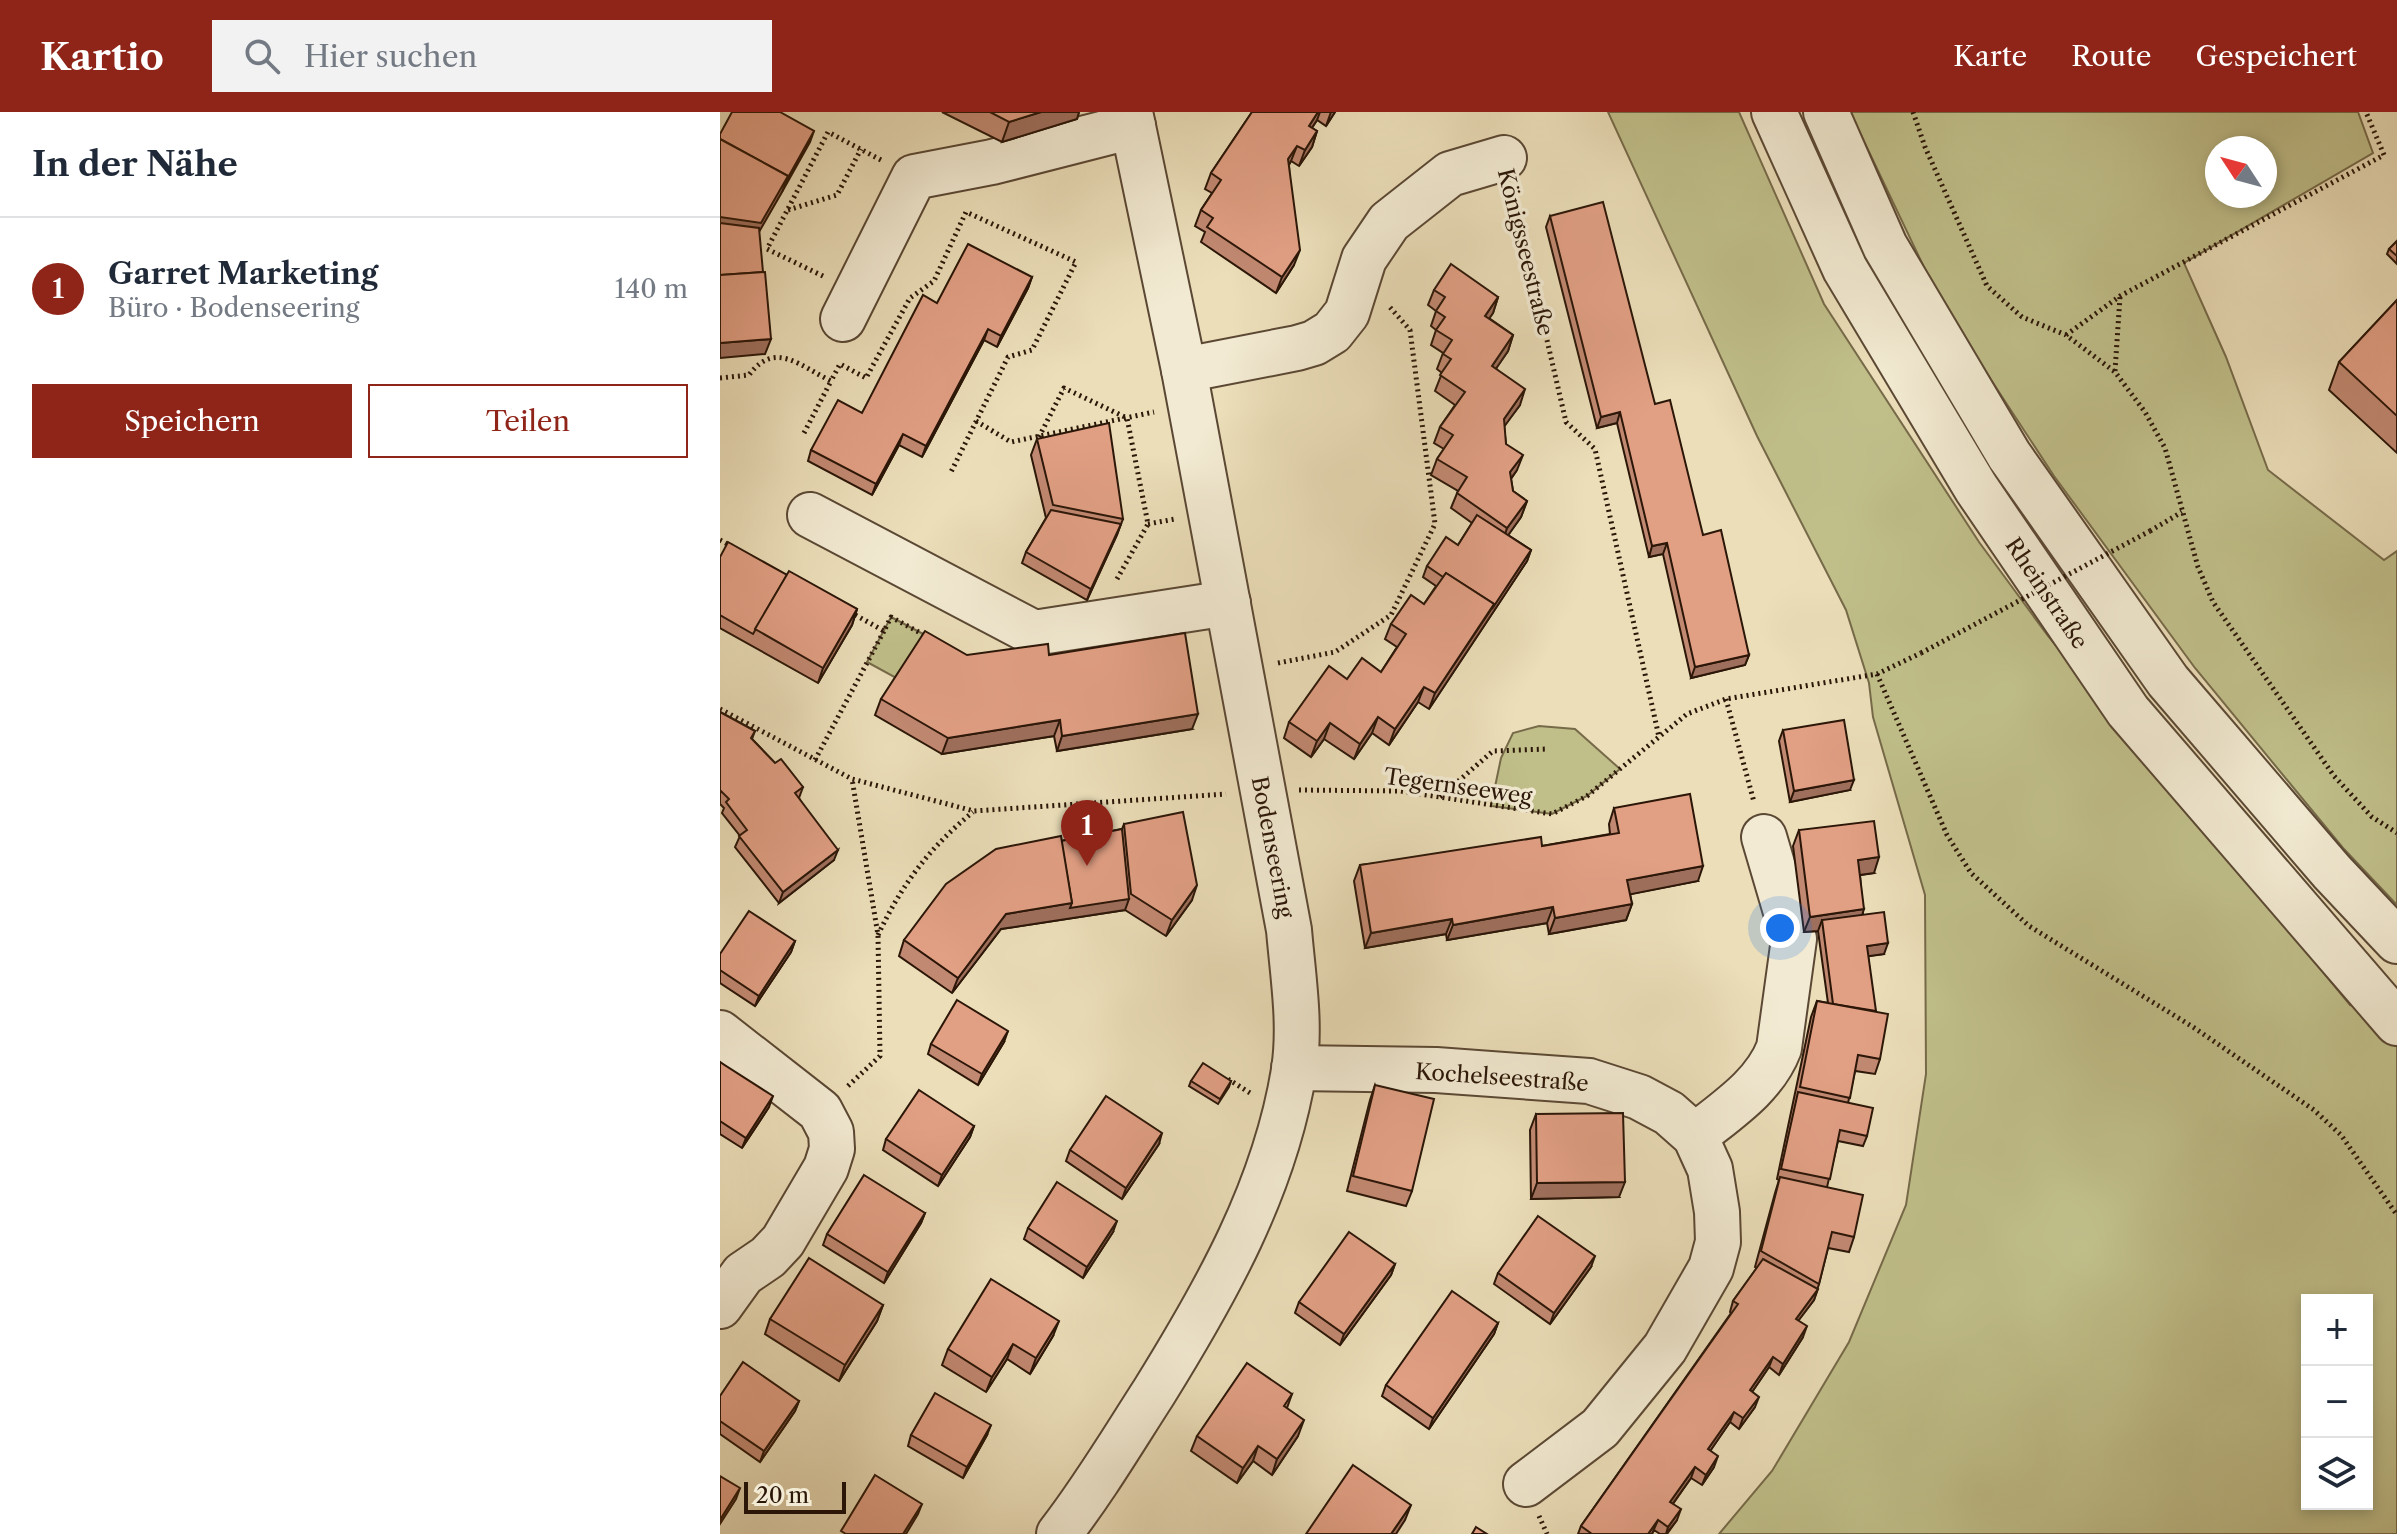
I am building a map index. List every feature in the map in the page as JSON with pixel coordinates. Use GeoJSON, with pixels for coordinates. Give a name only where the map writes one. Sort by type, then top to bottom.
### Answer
{"type":"FeatureCollection","features":[{"type":"Feature","properties":{"kind":"street","name":"Rheinstraße"},"geometry":{"type":"LineString","coordinates":[[1774,112],[1845,269],[1976,488],[2128,711],[2397,1023]]}},
{"type":"Feature","properties":{"kind":"street"},"geometry":{"type":"LineString","coordinates":[[1826,112],[1885,246],[2009,455],[2168,681],[2332,872],[2397,941]]}},
{"type":"Feature","properties":{"kind":"street"},"geometry":{"type":"LineString","coordinates":[[850,305],[914,177],[992,162],[1132,119]]}},
{"type":"Feature","properties":{"kind":"street","name":"Bodenseering"},"geometry":{"type":"LineString","coordinates":[[1059,1534],[1091,1493],[1208,1304],[1243,1235],[1284,1115],[1294,1068],[1297,1024],[1289,930],[1132,119]]}},
{"type":"Feature","properties":{"kind":"street","name":"Königsseestraße"},"geometry":{"type":"LineString","coordinates":[[1186,387],[1314,343],[1332,332],[1347,313],[1359,271],[1389,222],[1450,174],[1504,158]]}},
{"type":"Feature","properties":{"kind":"street"},"geometry":{"type":"LineString","coordinates":[[810,515],[1034,633],[1228,603]]}},
{"type":"Feature","properties":{"kind":"street"},"geometry":{"type":"LineString","coordinates":[[1695,1136],[1754,1088],[1773,1064],[1779,1048],[1794,939],[1764,837]]}},
{"type":"Feature","properties":{"kind":"street"},"geometry":{"type":"LineString","coordinates":[[720,1033],[820,1111],[831,1132],[826,1168],[776,1251],[743,1274],[720,1306]]}},
{"type":"Feature","properties":{"kind":"street","name":"Kochelseestraße"},"geometry":{"type":"LineString","coordinates":[[1294,1068],[1436,1070],[1589,1081],[1639,1097],[1677,1119],[1695,1136],[1710,1169],[1717,1212],[1718,1242],[1711,1268],[1665,1348],[1600,1428],[1526,1484]]}},
{"type":"Feature","properties":{"kind":"path"},"geometry":{"type":"LineString","coordinates":[[1913,112],[1925,147],[1987,286],[2022,317],[2066,335],[2115,372],[2165,448],[2198,567],[2213,602],[2334,776],[2372,817],[2397,833]]}},
{"type":"Feature","properties":{"kind":"path"},"geometry":{"type":"LineString","coordinates":[[2066,335],[2120,296],[2384,155],[2366,112]]}},
{"type":"Feature","properties":{"kind":"path"},"geometry":{"type":"LineString","coordinates":[[850,305],[767,249],[828,132],[914,177]]}},
{"type":"Feature","properties":{"kind":"path"},"geometry":{"type":"LineString","coordinates":[[788,210],[837,195],[861,149]]}},
{"type":"Feature","properties":{"kind":"path","name":"Königsseestraße"},"geometry":{"type":"LineString","coordinates":[[1504,158],[1566,422],[1595,449],[1659,737]]}},
{"type":"Feature","properties":{"kind":"path"},"geometry":{"type":"LineString","coordinates":[[804,433],[840,364],[866,378],[910,298],[934,281],[966,212],[1076,262],[1032,350],[1008,357],[951,472]]}},
{"type":"Feature","properties":{"kind":"path"},"geometry":{"type":"LineString","coordinates":[[1240,670],[1335,652],[1391,615],[1435,524],[1410,330],[1359,271]]}},
{"type":"Feature","properties":{"kind":"path"},"geometry":{"type":"LineString","coordinates":[[2115,372],[2120,296]]}},
{"type":"Feature","properties":{"kind":"path"},"geometry":{"type":"LineString","coordinates":[[720,378],[749,375],[769,357],[780,355],[831,381]]}},
{"type":"Feature","properties":{"kind":"path"},"geometry":{"type":"LineString","coordinates":[[976,421],[1011,442],[1127,418],[1186,387]]}},
{"type":"Feature","properties":{"kind":"path"},"geometry":{"type":"LineString","coordinates":[[1039,437],[1064,388],[1127,418]]}},
{"type":"Feature","properties":{"kind":"path"},"geometry":{"type":"LineString","coordinates":[[1117,579],[1148,524],[1127,418]]}},
{"type":"Feature","properties":{"kind":"path","name":"Tegernseeweg"},"geometry":{"type":"LineString","coordinates":[[720,709],[852,779],[974,811],[1261,792],[1400,791],[1552,814],[1587,796],[1687,714],[1726,699],[1877,674],[2182,512]]}},
{"type":"Feature","properties":{"kind":"path"},"geometry":{"type":"LineString","coordinates":[[720,540],[746,554]]}},
{"type":"Feature","properties":{"kind":"path"},"geometry":{"type":"LineString","coordinates":[[848,611],[884,631]]}},
{"type":"Feature","properties":{"kind":"path"},"geometry":{"type":"LineString","coordinates":[[815,760],[891,617],[938,642]]}},
{"type":"Feature","properties":{"kind":"path"},"geometry":{"type":"LineString","coordinates":[[1877,674],[1947,835],[1971,873],[2029,926],[2193,1027],[2314,1110],[2341,1135],[2397,1215]]}},
{"type":"Feature","properties":{"kind":"path"},"geometry":{"type":"LineString","coordinates":[[1726,699],[1764,837]]}},
{"type":"Feature","properties":{"kind":"path"},"geometry":{"type":"LineString","coordinates":[[1440,797],[1493,751],[1547,749]]}},
{"type":"Feature","properties":{"kind":"path"},"geometry":{"type":"LineString","coordinates":[[820,1111],[880,1056],[878,935],[852,779]]}},
{"type":"Feature","properties":{"kind":"path"},"geometry":{"type":"LineString","coordinates":[[878,935],[897,895],[918,864],[974,811]]}},
{"type":"Feature","properties":{"kind":"path"},"geometry":{"type":"LineString","coordinates":[[1217,1072],[1284,1115]]}},
{"type":"Feature","properties":{"kind":"shaded area"},"geometry":{"type":"Polygon","coordinates":[[[1608,112],[1739,112],[1824,304],[1979,542],[2048,636],[2350,1005],[2357,998],[2397,1036],[2397,1534],[1719,1534],[1772,1471],[1849,1342],[1906,1205],[1926,1074],[1925,895],[1873,717],[1869,683],[1846,610],[1757,436],[1608,112]]]}},
{"type":"Feature","properties":{"kind":"shaded area"},"geometry":{"type":"Polygon","coordinates":[[[1850,112],[2358,112],[2373,153],[2184,263],[2226,357],[2268,470],[2384,560],[2397,551],[2397,905],[2343,848],[2195,668],[2054,476],[1942,305],[1850,112]]]}},
{"type":"Feature","properties":{"kind":"shaded area"},"geometry":{"type":"Polygon","coordinates":[[[891,617],[925,635],[898,679],[867,662],[891,617]]]}},
{"type":"Feature","properties":{"kind":"shaded area"},"geometry":{"type":"Polygon","coordinates":[[[1539,726],[1575,729],[1620,769],[1587,796],[1552,814],[1491,806],[1501,758],[1513,733],[1539,726]]]}},
{"type":"Feature","properties":{"kind":"building"},"geometry":{"type":"Polygon","coordinates":[[[732,112],[780,112],[814,131],[786,181],[788,176],[720,139],[732,112]]]}},
{"type":"Feature","properties":{"kind":"building"},"geometry":{"type":"Polygon","coordinates":[[[990,112],[1041,112],[1009,122],[990,112]]]}},
{"type":"Feature","properties":{"kind":"building"},"geometry":{"type":"Polygon","coordinates":[[[1252,112],[1318,112],[1309,126],[1317,131],[1305,150],[1297,146],[1288,159],[1300,250],[1282,277],[1207,227],[1213,218],[1201,210],[1221,180],[1211,173],[1252,112]]]}},
{"type":"Feature","properties":{"kind":"building"},"geometry":{"type":"Polygon","coordinates":[[[720,139],[788,176],[761,223],[720,217],[720,139]]]}},
{"type":"Feature","properties":{"kind":"building"},"geometry":{"type":"Polygon","coordinates":[[[1603,202],[1655,404],[1670,400],[1703,535],[1721,530],[1749,655],[1695,667],[1667,543],[1652,546],[1620,412],[1601,417],[1550,216],[1603,202]]]}},
{"type":"Feature","properties":{"kind":"building"},"geometry":{"type":"Polygon","coordinates":[[[720,223],[759,228],[763,272],[720,275],[720,223]]]}},
{"type":"Feature","properties":{"kind":"building"},"geometry":{"type":"Polygon","coordinates":[[[2397,241],[2397,256],[2389,249],[2397,241]]]}},
{"type":"Feature","properties":{"kind":"building"},"geometry":{"type":"Polygon","coordinates":[[[968,244],[1032,277],[1001,336],[988,329],[926,446],[903,434],[876,484],[811,450],[838,400],[862,413],[923,295],[937,303],[968,244]]]}},
{"type":"Feature","properties":{"kind":"building"},"geometry":{"type":"Polygon","coordinates":[[[1451,264],[1498,297],[1485,316],[1513,335],[1492,366],[1525,389],[1504,419],[1506,444],[1523,455],[1510,472],[1513,491],[1527,501],[1507,528],[1457,493],[1467,477],[1437,459],[1453,435],[1440,427],[1465,392],[1440,375],[1451,359],[1443,354],[1452,340],[1436,330],[1445,317],[1436,311],[1445,297],[1434,290],[1451,264]]]}},
{"type":"Feature","properties":{"kind":"building"},"geometry":{"type":"Polygon","coordinates":[[[765,272],[771,339],[720,343],[720,275],[765,272]]]}},
{"type":"Feature","properties":{"kind":"building"},"geometry":{"type":"Polygon","coordinates":[[[2397,300],[2397,416],[2339,362],[2397,300]]]}},
{"type":"Feature","properties":{"kind":"building"},"geometry":{"type":"Polygon","coordinates":[[[1109,423],[1123,519],[1053,505],[1037,439],[1109,423]]]}},
{"type":"Feature","properties":{"kind":"building"},"geometry":{"type":"Polygon","coordinates":[[[1051,510],[1121,524],[1091,589],[1026,552],[1051,510]]]}},
{"type":"Feature","properties":{"kind":"building"},"geometry":{"type":"Polygon","coordinates":[[[1477,515],[1531,550],[1492,609],[1494,604],[1446,573],[1443,577],[1427,566],[1446,537],[1458,545],[1477,515]]]}},
{"type":"Feature","properties":{"kind":"building"},"geometry":{"type":"Polygon","coordinates":[[[728,542],[787,575],[753,634],[720,615],[720,557],[728,542]]]}},
{"type":"Feature","properties":{"kind":"building"},"geometry":{"type":"Polygon","coordinates":[[[789,571],[857,609],[823,668],[755,629],[789,571]]]}},
{"type":"Feature","properties":{"kind":"building"},"geometry":{"type":"Polygon","coordinates":[[[1446,573],[1494,604],[1435,693],[1424,687],[1395,729],[1378,717],[1360,744],[1330,723],[1317,741],[1289,722],[1329,666],[1347,679],[1362,658],[1381,672],[1406,634],[1391,624],[1411,595],[1424,604],[1446,573]]]}},
{"type":"Feature","properties":{"kind":"building"},"geometry":{"type":"Polygon","coordinates":[[[925,631],[967,655],[1048,644],[1049,655],[1185,633],[1198,714],[1062,736],[1060,720],[948,738],[881,699],[925,631]]]}},
{"type":"Feature","properties":{"kind":"building"},"geometry":{"type":"Polygon","coordinates":[[[720,712],[755,731],[751,738],[775,763],[781,759],[803,787],[795,793],[838,850],[783,892],[739,836],[747,830],[726,802],[729,799],[721,791],[720,794],[720,712]]]}},
{"type":"Feature","properties":{"kind":"building"},"geometry":{"type":"Polygon","coordinates":[[[1844,720],[1854,780],[1794,791],[1783,730],[1844,720]]]}},
{"type":"Feature","properties":{"kind":"building"},"geometry":{"type":"Polygon","coordinates":[[[1690,794],[1703,866],[1627,880],[1632,904],[1555,918],[1553,907],[1453,925],[1452,919],[1371,933],[1360,865],[1541,837],[1542,846],[1619,833],[1614,808],[1690,794]]]}},
{"type":"Feature","properties":{"kind":"building"},"geometry":{"type":"Polygon","coordinates":[[[1183,812],[1197,885],[1172,920],[1131,894],[1124,824],[1183,812]]]}},
{"type":"Feature","properties":{"kind":"building"},"geometry":{"type":"Polygon","coordinates":[[[1874,821],[1879,857],[1858,860],[1864,909],[1810,917],[1799,830],[1874,821]]]}},
{"type":"Feature","properties":{"kind":"building"},"geometry":{"type":"Polygon","coordinates":[[[1122,829],[1129,899],[1070,908],[1072,903],[1061,841],[1122,829]]]}},
{"type":"Feature","properties":{"kind":"building"},"geometry":{"type":"Polygon","coordinates":[[[1061,836],[1072,903],[1006,914],[958,978],[904,940],[946,884],[996,849],[1061,836]]]}},
{"type":"Feature","properties":{"kind":"building"},"geometry":{"type":"Polygon","coordinates":[[[749,911],[795,941],[759,996],[720,970],[720,954],[749,911]]]}},
{"type":"Feature","properties":{"kind":"building"},"geometry":{"type":"Polygon","coordinates":[[[1884,912],[1888,943],[1867,946],[1876,1011],[1833,1004],[1822,920],[1884,912]]]}},
{"type":"Feature","properties":{"kind":"building"},"geometry":{"type":"Polygon","coordinates":[[[957,1000],[1008,1031],[982,1074],[931,1044],[957,1000]]]}},
{"type":"Feature","properties":{"kind":"building"},"geometry":{"type":"Polygon","coordinates":[[[1817,1001],[1888,1014],[1880,1059],[1858,1055],[1850,1098],[1800,1087],[1817,1001]]]}},
{"type":"Feature","properties":{"kind":"building"},"geometry":{"type":"Polygon","coordinates":[[[720,1062],[773,1096],[746,1138],[720,1121],[720,1062]]]}},
{"type":"Feature","properties":{"kind":"building"},"geometry":{"type":"Polygon","coordinates":[[[1203,1063],[1231,1081],[1220,1099],[1191,1081],[1203,1063]]]}},
{"type":"Feature","properties":{"kind":"building"},"geometry":{"type":"Polygon","coordinates":[[[1375,1085],[1434,1099],[1412,1191],[1353,1176],[1375,1085]]]}},
{"type":"Feature","properties":{"kind":"building"},"geometry":{"type":"Polygon","coordinates":[[[919,1090],[974,1126],[942,1175],[886,1139],[919,1090]]]}},
{"type":"Feature","properties":{"kind":"building"},"geometry":{"type":"Polygon","coordinates":[[[1798,1092],[1873,1108],[1867,1136],[1840,1130],[1830,1179],[1781,1169],[1798,1092]]]}},
{"type":"Feature","properties":{"kind":"building"},"geometry":{"type":"Polygon","coordinates":[[[1106,1096],[1162,1133],[1126,1188],[1070,1150],[1106,1096]]]}},
{"type":"Feature","properties":{"kind":"building"},"geometry":{"type":"Polygon","coordinates":[[[1623,1113],[1625,1182],[1537,1183],[1536,1114],[1623,1113]]]}},
{"type":"Feature","properties":{"kind":"building"},"geometry":{"type":"Polygon","coordinates":[[[864,1175],[925,1213],[888,1272],[827,1234],[864,1175]]]}},
{"type":"Feature","properties":{"kind":"building"},"geometry":{"type":"Polygon","coordinates":[[[1780,1177],[1863,1195],[1854,1237],[1832,1232],[1819,1284],[1761,1251],[1780,1177]]]}},
{"type":"Feature","properties":{"kind":"building"},"geometry":{"type":"Polygon","coordinates":[[[1057,1182],[1117,1221],[1087,1267],[1028,1228],[1057,1182]]]}},
{"type":"Feature","properties":{"kind":"building"},"geometry":{"type":"Polygon","coordinates":[[[1538,1216],[1595,1256],[1554,1313],[1498,1273],[1538,1216]]]}},
{"type":"Feature","properties":{"kind":"building"},"geometry":{"type":"Polygon","coordinates":[[[1349,1232],[1395,1264],[1344,1334],[1299,1302],[1349,1232]]]}},
{"type":"Feature","properties":{"kind":"building"},"geometry":{"type":"Polygon","coordinates":[[[809,1258],[883,1305],[845,1365],[770,1319],[809,1258]]]}},
{"type":"Feature","properties":{"kind":"building"},"geometry":{"type":"Polygon","coordinates":[[[1763,1259],[1818,1289],[1796,1319],[1807,1326],[1783,1364],[1773,1357],[1750,1390],[1759,1397],[1743,1418],[1734,1412],[1708,1449],[1718,1456],[1706,1475],[1695,1467],[1670,1502],[1681,1509],[1668,1527],[1658,1520],[1648,1534],[1592,1534],[1581,1526],[1738,1304],[1733,1301],[1763,1259]]]}},
{"type":"Feature","properties":{"kind":"building"},"geometry":{"type":"Polygon","coordinates":[[[991,1279],[1059,1321],[1036,1358],[1013,1344],[992,1377],[948,1349],[991,1279]]]}},
{"type":"Feature","properties":{"kind":"building"},"geometry":{"type":"Polygon","coordinates":[[[1452,1291],[1498,1323],[1433,1418],[1386,1385],[1452,1291]]]}},
{"type":"Feature","properties":{"kind":"building"},"geometry":{"type":"Polygon","coordinates":[[[743,1362],[799,1401],[764,1451],[720,1421],[720,1396],[743,1362]]]}},
{"type":"Feature","properties":{"kind":"building"},"geometry":{"type":"Polygon","coordinates":[[[1247,1363],[1292,1394],[1284,1406],[1304,1420],[1277,1459],[1258,1446],[1243,1468],[1197,1436],[1247,1363]]]}},
{"type":"Feature","properties":{"kind":"building"},"geometry":{"type":"Polygon","coordinates":[[[935,1393],[991,1425],[967,1467],[911,1435],[935,1393]]]}},
{"type":"Feature","properties":{"kind":"building"},"geometry":{"type":"Polygon","coordinates":[[[1353,1465],[1411,1505],[1391,1534],[1306,1534],[1353,1465]]]}},
{"type":"Feature","properties":{"kind":"building"},"geometry":{"type":"Polygon","coordinates":[[[875,1475],[922,1504],[903,1534],[846,1534],[841,1531],[875,1475]]]}},
{"type":"Feature","properties":{"kind":"building"},"geometry":{"type":"Polygon","coordinates":[[[720,1476],[740,1488],[720,1520],[720,1476]]]}},
{"type":"Feature","properties":{"kind":"building"},"geometry":{"type":"Polygon","coordinates":[[[1476,1527],[1487,1534],[1472,1534],[1476,1527]]]}},
{"type":"Feature","properties":{"kind":"place","name":"Garret Marketing"},"geometry":{"type":"Point","coordinates":[1087,866]}}]}
